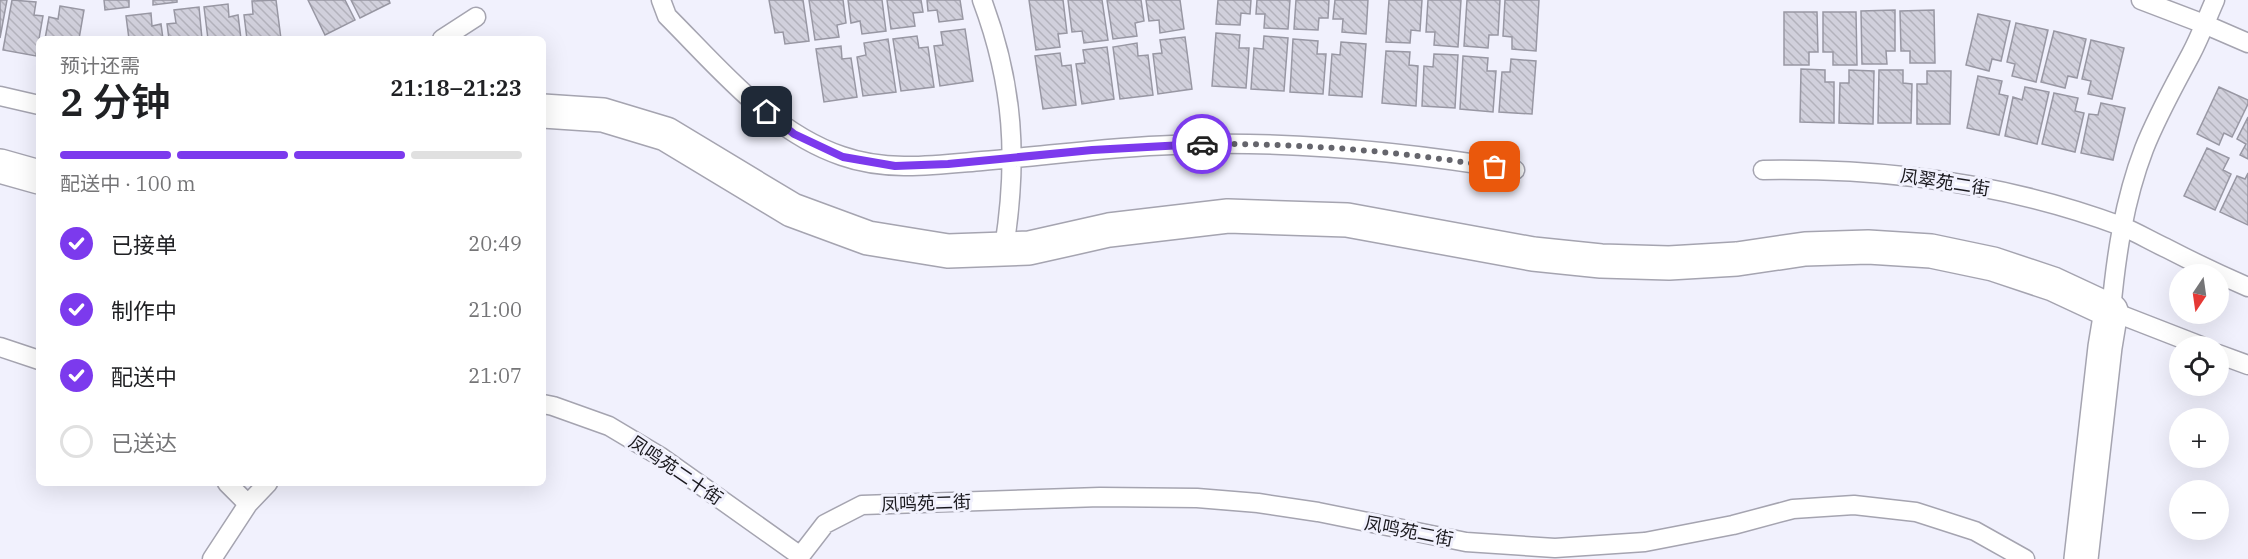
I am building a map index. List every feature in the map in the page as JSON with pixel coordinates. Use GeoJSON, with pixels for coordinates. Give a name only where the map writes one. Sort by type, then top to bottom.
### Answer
{"type":"FeatureCollection","features":[{"type":"Feature","properties":{"kind":"street"},"geometry":{"type":"LineString","coordinates":[[546,111],[603,115],[666,134],[792,210],[868,238],[948,251],[1029,248],[1109,230],[1228,216],[1347,220],[1533,254],[1601,261],[1669,263],[1737,259],[1805,249],[1868,247],[1931,251],[1993,264],[2053,284],[2111,311],[2081,559]]}},
{"type":"Feature","properties":{"kind":"street"},"geometry":{"type":"LineString","coordinates":[[0,166],[36,176]]}},
{"type":"Feature","properties":{"kind":"lane"},"geometry":{"type":"LineString","coordinates":[[982,0],[993,28],[1004,71],[1010,114],[1013,159],[1011,204],[1004,249]]}},
{"type":"Feature","properties":{"kind":"lane"},"geometry":{"type":"LineString","coordinates":[[2140,0],[2204,24],[2248,44]]}},
{"type":"Feature","properties":{"kind":"lane"},"geometry":{"type":"LineString","coordinates":[[2175,336],[2111,311],[2116,256],[2127,203],[2144,151],[2165,100],[2192,52],[2215,0]]}},
{"type":"Feature","properties":{"kind":"lane"},"geometry":{"type":"LineString","coordinates":[[664,8],[753,101],[794,134],[843,157],[895,166],[1013,159],[1172,144],[1252,144],[1394,152],[1515,170]]}},
{"type":"Feature","properties":{"kind":"lane"},"geometry":{"type":"LineString","coordinates":[[447,36],[476,17]]}},
{"type":"Feature","properties":{"kind":"lane"},"geometry":{"type":"LineString","coordinates":[[0,96],[36,104]]}},
{"type":"Feature","properties":{"kind":"lane","name":"凤翠苑二街"},"geometry":{"type":"LineString","coordinates":[[1763,170],[1868,171],[1940,180],[2022,196],[2123,227],[2248,287]]}},
{"type":"Feature","properties":{"kind":"lane"},"geometry":{"type":"LineString","coordinates":[[0,347],[36,359]]}},
{"type":"Feature","properties":{"kind":"lane"},"geometry":{"type":"LineString","coordinates":[[2229,358],[2248,365]]}},
{"type":"Feature","properties":{"kind":"lane","name":"凤鸣苑二十街"},"geometry":{"type":"LineString","coordinates":[[546,405],[609,426],[661,457],[799,557]]}},
{"type":"Feature","properties":{"kind":"lane"},"geometry":{"type":"LineString","coordinates":[[230,486],[248,504]]}},
{"type":"Feature","properties":{"kind":"lane"},"geometry":{"type":"LineString","coordinates":[[212,559],[248,504],[265,486]]}},
{"type":"Feature","properties":{"kind":"lane","name":"凤鸣苑二街"},"geometry":{"type":"LineString","coordinates":[[799,557],[825,524],[862,505],[1149,496],[1258,503],[1318,512],[1466,542],[1556,548],[1645,542],[1733,525],[1793,509],[1854,505],[1916,512],[1975,531],[2025,559]]}},
{"type":"Feature","properties":{"kind":"building"},"geometry":{"type":"Polygon","coordinates":[[[0,0],[7,0],[0,38],[0,0]]]}},
{"type":"Feature","properties":{"kind":"building"},"geometry":{"type":"Polygon","coordinates":[[[12,0],[36,2],[34,15],[43,16],[40,36],[36,36],[36,56],[3,50],[12,0]]]}},
{"type":"Feature","properties":{"kind":"building"},"geometry":{"type":"Polygon","coordinates":[[[104,0],[129,0],[129,7],[105,10],[104,0]]]}},
{"type":"Feature","properties":{"kind":"building"},"geometry":{"type":"Polygon","coordinates":[[[153,0],[177,0],[177,2],[153,5],[153,0]]]}},
{"type":"Feature","properties":{"kind":"building"},"geometry":{"type":"Polygon","coordinates":[[[276,0],[281,36],[247,36],[244,15],[253,14],[252,1],[276,0]]]}},
{"type":"Feature","properties":{"kind":"building"},"geometry":{"type":"Polygon","coordinates":[[[308,0],[345,0],[355,20],[325,35],[308,0]]]}},
{"type":"Feature","properties":{"kind":"building"},"geometry":{"type":"Polygon","coordinates":[[[351,0],[389,0],[390,3],[360,18],[351,0]]]}},
{"type":"Feature","properties":{"kind":"building"},"geometry":{"type":"Polygon","coordinates":[[[769,0],[803,0],[809,41],[785,44],[783,32],[775,33],[769,0]]]}},
{"type":"Feature","properties":{"kind":"building"},"geometry":{"type":"Polygon","coordinates":[[[809,0],[843,0],[846,23],[837,25],[839,37],[815,40],[809,0]]]}},
{"type":"Feature","properties":{"kind":"building"},"geometry":{"type":"Polygon","coordinates":[[[848,0],[882,0],[886,31],[862,34],[860,21],[851,23],[848,0]]]}},
{"type":"Feature","properties":{"kind":"building"},"geometry":{"type":"Polygon","coordinates":[[[887,0],[921,0],[923,12],[913,13],[915,26],[891,29],[887,0]]]}},
{"type":"Feature","properties":{"kind":"building"},"geometry":{"type":"Polygon","coordinates":[[[927,0],[960,0],[963,19],[939,22],[937,10],[928,11],[927,0]]]}},
{"type":"Feature","properties":{"kind":"building"},"geometry":{"type":"Polygon","coordinates":[[[1029,0],[1063,0],[1067,33],[1058,34],[1060,47],[1036,50],[1029,0]]]}},
{"type":"Feature","properties":{"kind":"building"},"geometry":{"type":"Polygon","coordinates":[[[1068,0],[1102,0],[1108,40],[1084,43],[1082,31],[1072,32],[1068,0]]]}},
{"type":"Feature","properties":{"kind":"building"},"geometry":{"type":"Polygon","coordinates":[[[1107,0],[1141,0],[1144,21],[1135,23],[1137,36],[1113,39],[1107,0]]]}},
{"type":"Feature","properties":{"kind":"building"},"geometry":{"type":"Polygon","coordinates":[[[1146,0],[1180,0],[1184,29],[1160,33],[1159,20],[1149,21],[1146,0]]]}},
{"type":"Feature","properties":{"kind":"building"},"geometry":{"type":"Polygon","coordinates":[[[1218,0],[1251,0],[1250,14],[1241,13],[1240,25],[1216,24],[1218,0]]]}},
{"type":"Feature","properties":{"kind":"building"},"geometry":{"type":"Polygon","coordinates":[[[1257,0],[1290,0],[1288,29],[1264,28],[1265,14],[1256,14],[1257,0]]]}},
{"type":"Feature","properties":{"kind":"building"},"geometry":{"type":"Polygon","coordinates":[[[1296,0],[1329,0],[1328,18],[1319,18],[1318,30],[1294,29],[1296,0]]]}},
{"type":"Feature","properties":{"kind":"building"},"geometry":{"type":"Polygon","coordinates":[[[1335,0],[1368,0],[1366,34],[1342,32],[1343,19],[1333,19],[1335,0]]]}},
{"type":"Feature","properties":{"kind":"building"},"geometry":{"type":"Polygon","coordinates":[[[1389,0],[1422,0],[1420,31],[1411,30],[1410,43],[1386,42],[1389,0]]]}},
{"type":"Feature","properties":{"kind":"building"},"geometry":{"type":"Polygon","coordinates":[[[1428,0],[1461,0],[1458,47],[1434,45],[1435,32],[1426,32],[1428,0]]]}},
{"type":"Feature","properties":{"kind":"building"},"geometry":{"type":"Polygon","coordinates":[[[1467,0],[1500,0],[1498,35],[1489,35],[1488,48],[1464,46],[1467,0]]]}},
{"type":"Feature","properties":{"kind":"building"},"geometry":{"type":"Polygon","coordinates":[[[1505,0],[1539,0],[1536,51],[1512,49],[1512,37],[1503,36],[1505,0]]]}},
{"type":"Feature","properties":{"kind":"building"},"geometry":{"type":"Polygon","coordinates":[[[228,4],[229,17],[238,15],[241,36],[208,36],[204,7],[228,4]]]}},
{"type":"Feature","properties":{"kind":"building"},"geometry":{"type":"Polygon","coordinates":[[[60,6],[84,10],[80,36],[46,36],[49,17],[58,19],[60,6]]]}},
{"type":"Feature","properties":{"kind":"building"},"geometry":{"type":"Polygon","coordinates":[[[199,7],[202,36],[169,36],[167,24],[176,23],[174,10],[199,7]]]}},
{"type":"Feature","properties":{"kind":"building"},"geometry":{"type":"Polygon","coordinates":[[[1895,10],[1895,51],[1886,51],[1887,64],[1862,64],[1861,11],[1895,10]]]}},
{"type":"Feature","properties":{"kind":"building"},"geometry":{"type":"Polygon","coordinates":[[[1934,10],[1935,63],[1910,63],[1910,51],[1901,51],[1900,11],[1934,10]]]}},
{"type":"Feature","properties":{"kind":"building"},"geometry":{"type":"Polygon","coordinates":[[[1784,12],[1817,12],[1818,52],[1809,52],[1809,65],[1784,65],[1784,12]]]}},
{"type":"Feature","properties":{"kind":"building"},"geometry":{"type":"Polygon","coordinates":[[[1823,12],[1856,12],[1857,65],[1833,65],[1833,52],[1823,52],[1823,12]]]}},
{"type":"Feature","properties":{"kind":"building"},"geometry":{"type":"Polygon","coordinates":[[[151,13],[152,26],[161,24],[163,36],[129,36],[126,16],[151,13]]]}},
{"type":"Feature","properties":{"kind":"building"},"geometry":{"type":"Polygon","coordinates":[[[1978,14],[2010,21],[2001,61],[1992,59],[1989,71],[1966,65],[1978,14]]]}},
{"type":"Feature","properties":{"kind":"building"},"geometry":{"type":"Polygon","coordinates":[[[2016,23],[2048,30],[2036,82],[2012,76],[2015,64],[2007,62],[2016,23]]]}},
{"type":"Feature","properties":{"kind":"building"},"geometry":{"type":"Polygon","coordinates":[[[965,29],[973,81],[940,86],[934,46],[943,45],[941,32],[965,29]]]}},
{"type":"Feature","properties":{"kind":"building"},"geometry":{"type":"Polygon","coordinates":[[[2054,31],[2086,39],[2077,78],[2068,76],[2065,88],[2041,82],[2054,31]]]}},
{"type":"Feature","properties":{"kind":"building"},"geometry":{"type":"Polygon","coordinates":[[[1216,33],[1240,35],[1239,48],[1249,48],[1246,88],[1212,86],[1216,33]]]}},
{"type":"Feature","properties":{"kind":"building"},"geometry":{"type":"Polygon","coordinates":[[[917,36],[919,48],[928,47],[934,87],[901,91],[893,39],[917,36]]]}},
{"type":"Feature","properties":{"kind":"building"},"geometry":{"type":"Polygon","coordinates":[[[1264,36],[1288,38],[1284,91],[1251,89],[1254,48],[1263,49],[1264,36]]]}},
{"type":"Feature","properties":{"kind":"building"},"geometry":{"type":"Polygon","coordinates":[[[1185,37],[1192,89],[1158,94],[1153,54],[1162,53],[1160,40],[1185,37]]]}},
{"type":"Feature","properties":{"kind":"building"},"geometry":{"type":"Polygon","coordinates":[[[888,39],[896,92],[863,96],[857,57],[866,55],[864,43],[888,39]]]}},
{"type":"Feature","properties":{"kind":"building"},"geometry":{"type":"Polygon","coordinates":[[[1293,39],[1318,41],[1317,54],[1326,54],[1323,94],[1290,92],[1293,39]]]}},
{"type":"Feature","properties":{"kind":"building"},"geometry":{"type":"Polygon","coordinates":[[[2091,40],[2124,48],[2112,99],[2088,94],[2091,81],[2082,79],[2091,40]]]}},
{"type":"Feature","properties":{"kind":"building"},"geometry":{"type":"Polygon","coordinates":[[[1341,42],[1366,44],[1362,97],[1329,95],[1332,54],[1340,55],[1341,42]]]}},
{"type":"Feature","properties":{"kind":"building"},"geometry":{"type":"Polygon","coordinates":[[[1137,43],[1138,56],[1148,55],[1153,95],[1120,99],[1113,47],[1137,43]]]}},
{"type":"Feature","properties":{"kind":"building"},"geometry":{"type":"Polygon","coordinates":[[[841,46],[842,59],[851,58],[857,97],[824,102],[816,49],[841,46]]]}},
{"type":"Feature","properties":{"kind":"building"},"geometry":{"type":"Polygon","coordinates":[[[1107,47],[1114,99],[1082,104],[1076,64],[1085,63],[1083,50],[1107,47]]]}},
{"type":"Feature","properties":{"kind":"building"},"geometry":{"type":"Polygon","coordinates":[[[1386,51],[1410,52],[1409,65],[1418,66],[1416,106],[1382,103],[1386,51]]]}},
{"type":"Feature","properties":{"kind":"building"},"geometry":{"type":"Polygon","coordinates":[[[1060,53],[1062,66],[1071,65],[1076,105],[1043,109],[1035,56],[1060,53]]]}},
{"type":"Feature","properties":{"kind":"building"},"geometry":{"type":"Polygon","coordinates":[[[1434,54],[1458,55],[1455,108],[1422,106],[1424,66],[1433,67],[1434,54]]]}},
{"type":"Feature","properties":{"kind":"building"},"geometry":{"type":"Polygon","coordinates":[[[1463,56],[1488,58],[1487,71],[1496,71],[1493,112],[1460,109],[1463,56]]]}},
{"type":"Feature","properties":{"kind":"building"},"geometry":{"type":"Polygon","coordinates":[[[1511,59],[1536,61],[1532,114],[1499,112],[1502,72],[1510,72],[1511,59]]]}},
{"type":"Feature","properties":{"kind":"building"},"geometry":{"type":"Polygon","coordinates":[[[1801,69],[1825,70],[1825,82],[1834,82],[1834,123],[1800,122],[1801,69]]]}},
{"type":"Feature","properties":{"kind":"building"},"geometry":{"type":"Polygon","coordinates":[[[1849,70],[1874,71],[1873,124],[1839,123],[1840,83],[1849,83],[1849,70]]]}},
{"type":"Feature","properties":{"kind":"building"},"geometry":{"type":"Polygon","coordinates":[[[1879,70],[1903,70],[1903,83],[1912,84],[1911,123],[1878,123],[1879,70]]]}},
{"type":"Feature","properties":{"kind":"building"},"geometry":{"type":"Polygon","coordinates":[[[1927,71],[1951,71],[1950,124],[1917,124],[1917,84],[1927,84],[1927,71]]]}},
{"type":"Feature","properties":{"kind":"building"},"geometry":{"type":"Polygon","coordinates":[[[1978,76],[2002,81],[1999,94],[2008,96],[1999,135],[1967,128],[1978,76]]]}},
{"type":"Feature","properties":{"kind":"building"},"geometry":{"type":"Polygon","coordinates":[[[2025,87],[2049,92],[2037,144],[2005,136],[2013,97],[2022,100],[2025,87]]]}},
{"type":"Feature","properties":{"kind":"building"},"geometry":{"type":"Polygon","coordinates":[[[2219,87],[2248,100],[2248,104],[2232,137],[2224,133],[2219,145],[2197,134],[2219,87]]]}},
{"type":"Feature","properties":{"kind":"building"},"geometry":{"type":"Polygon","coordinates":[[[2054,93],[2078,98],[2075,111],[2084,113],[2075,152],[2042,144],[2054,93]]]}},
{"type":"Feature","properties":{"kind":"building"},"geometry":{"type":"Polygon","coordinates":[[[2101,103],[2125,108],[2113,160],[2081,153],[2089,114],[2098,115],[2101,103]]]}},
{"type":"Feature","properties":{"kind":"building"},"geometry":{"type":"Polygon","coordinates":[[[2248,117],[2248,159],[2240,155],[2246,144],[2237,139],[2248,117]]]}},
{"type":"Feature","properties":{"kind":"building"},"geometry":{"type":"Polygon","coordinates":[[[2207,148],[2229,158],[2223,170],[2231,174],[2215,210],[2184,196],[2207,148]]]}},
{"type":"Feature","properties":{"kind":"building"},"geometry":{"type":"Polygon","coordinates":[[[2248,173],[2248,225],[2220,212],[2237,176],[2245,179],[2248,173]]]}},
{"type":"Feature","properties":{"kind":"way so far"},"geometry":{"type":"LineString","coordinates":[[1202,144],[1332,147],[1394,152],[1495,167]]}},
{"type":"Feature","properties":{"kind":"route"},"geometry":{"type":"LineString","coordinates":[[767,112],[794,134],[843,157],[895,166],[1013,159],[1172,144],[1202,144]]}}]}
